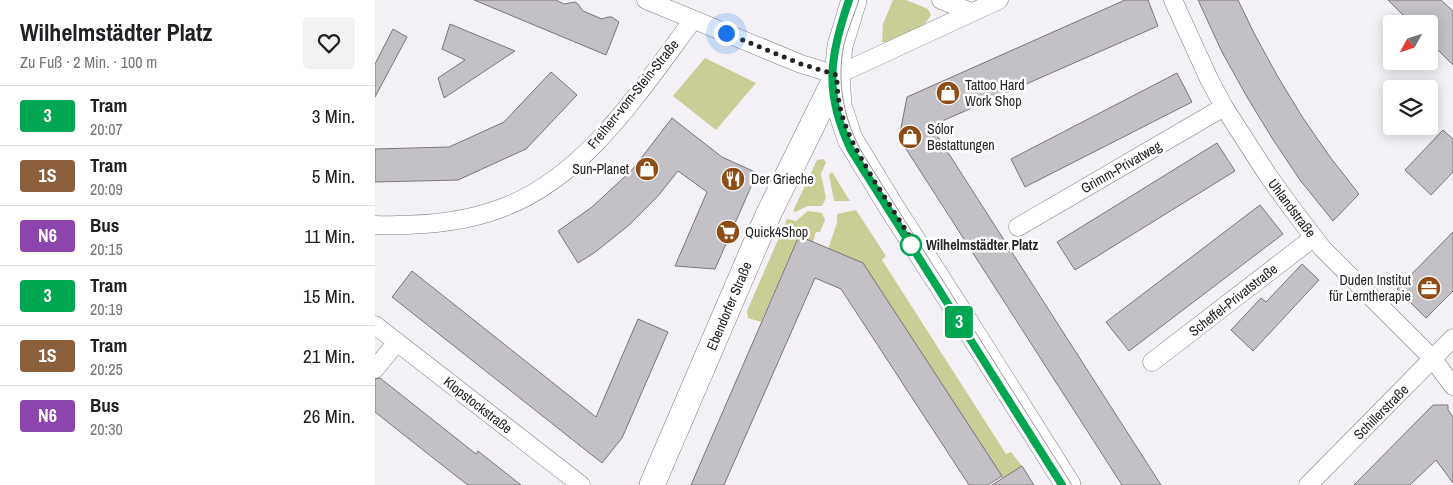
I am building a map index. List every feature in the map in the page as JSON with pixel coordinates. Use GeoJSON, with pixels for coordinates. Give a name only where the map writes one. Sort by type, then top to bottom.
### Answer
{"type":"FeatureCollection","features":[{"type":"Feature","properties":{"kind":"street"},"geometry":{"type":"LineString","coordinates":[[646,0],[801,64],[837,75],[999,0]]}},
{"type":"Feature","properties":{"kind":"street"},"geometry":{"type":"LineString","coordinates":[[855,0],[840,46],[837,75],[841,114],[850,139],[1068,485]]}},
{"type":"Feature","properties":{"kind":"street"},"geometry":{"type":"LineString","coordinates":[[941,0],[971,12]]}},
{"type":"Feature","properties":{"kind":"street","name":"Uhlandstraße"},"geometry":{"type":"LineString","coordinates":[[1173,0],[1224,107],[1267,174],[1313,238],[1433,359],[1453,386]]}},
{"type":"Feature","properties":{"kind":"street","name":"Freiherr-vom-Stein-Straße"},"geometry":{"type":"LineString","coordinates":[[381,225],[417,224],[474,217],[500,209],[542,188],[573,165],[601,137],[639,92],[693,20]]}},
{"type":"Feature","properties":{"kind":"street","name":"Ebendorfer Straße"},"geometry":{"type":"LineString","coordinates":[[652,485],[768,215],[837,75]]}},
{"type":"Feature","properties":{"kind":"street","name":"Grimm-Privatweg"},"geometry":{"type":"LineString","coordinates":[[1018,227],[1224,107]]}},
{"type":"Feature","properties":{"kind":"street"},"geometry":{"type":"LineString","coordinates":[[375,240],[381,225]]}},
{"type":"Feature","properties":{"kind":"street","name":"Scheffel-Privatstraße"},"geometry":{"type":"LineString","coordinates":[[1152,362],[1313,238]]}},
{"type":"Feature","properties":{"kind":"street","name":"Klopstockstraße"},"geometry":{"type":"LineString","coordinates":[[375,325],[581,485]]}},
{"type":"Feature","properties":{"kind":"street","name":"Schillerstraße"},"geometry":{"type":"LineString","coordinates":[[1308,485],[1453,338]]}},
{"type":"Feature","properties":{"kind":"street"},"geometry":{"type":"LineString","coordinates":[[375,369],[397,342]]}},
{"type":"Feature","properties":{"kind":"green space"},"geometry":{"type":"Polygon","coordinates":[[[893,0],[906,0],[928,9],[931,15],[924,25],[886,42],[882,42],[883,24],[893,0]]]}},
{"type":"Feature","properties":{"kind":"green space"},"geometry":{"type":"Polygon","coordinates":[[[705,58],[756,83],[716,130],[673,96],[705,58]]]}},
{"type":"Feature","properties":{"kind":"green space"},"geometry":{"type":"Polygon","coordinates":[[[823,159],[826,162],[821,174],[826,198],[822,206],[808,206],[795,212],[793,211],[817,160],[823,159]]]}},
{"type":"Feature","properties":{"kind":"green space"},"geometry":{"type":"Polygon","coordinates":[[[832,172],[850,201],[834,201],[829,175],[832,172]]]}},
{"type":"Feature","properties":{"kind":"green space"},"geometry":{"type":"Polygon","coordinates":[[[856,210],[886,256],[882,260],[1006,454],[1011,452],[1022,466],[1001,479],[1002,476],[828,249],[837,223],[837,214],[856,210]]]}},
{"type":"Feature","properties":{"kind":"green space"},"geometry":{"type":"Polygon","coordinates":[[[808,211],[822,213],[825,220],[820,232],[816,232],[813,242],[799,236],[761,322],[748,318],[747,311],[787,219],[796,221],[808,211]]]}},
{"type":"Feature","properties":{"kind":"building"},"geometry":{"type":"Polygon","coordinates":[[[474,0],[556,0],[564,4],[575,2],[583,11],[602,19],[612,17],[619,22],[606,55],[474,0]]]}},
{"type":"Feature","properties":{"kind":"building"},"geometry":{"type":"Polygon","coordinates":[[[1125,0],[1148,0],[1158,26],[931,126],[1161,485],[1122,485],[899,138],[907,97],[1125,0]]]}},
{"type":"Feature","properties":{"kind":"building"},"geometry":{"type":"Polygon","coordinates":[[[1198,0],[1238,0],[1278,77],[1303,118],[1359,194],[1333,221],[1300,180],[1272,138],[1222,52],[1198,0]]]}},
{"type":"Feature","properties":{"kind":"building"},"geometry":{"type":"Polygon","coordinates":[[[1388,0],[1441,0],[1453,11],[1453,65],[1438,50],[1438,15],[1403,15],[1388,0]]]}},
{"type":"Feature","properties":{"kind":"building"},"geometry":{"type":"Polygon","coordinates":[[[450,24],[515,51],[444,98],[438,78],[465,60],[442,49],[450,24]]]}},
{"type":"Feature","properties":{"kind":"building"},"geometry":{"type":"Polygon","coordinates":[[[393,29],[407,37],[375,97],[375,64],[393,29]]]}},
{"type":"Feature","properties":{"kind":"building"},"geometry":{"type":"Polygon","coordinates":[[[551,72],[577,95],[526,149],[458,180],[375,182],[375,149],[449,147],[504,122],[551,72]]]}},
{"type":"Feature","properties":{"kind":"building"},"geometry":{"type":"Polygon","coordinates":[[[1177,73],[1192,102],[1025,187],[1011,159],[1177,73]]]}},
{"type":"Feature","properties":{"kind":"building"},"geometry":{"type":"Polygon","coordinates":[[[672,118],[722,157],[757,173],[715,269],[675,266],[707,192],[678,171],[658,196],[628,226],[578,263],[558,231],[592,207],[632,170],[672,118]]]}},
{"type":"Feature","properties":{"kind":"building"},"geometry":{"type":"Polygon","coordinates":[[[1443,130],[1453,139],[1453,172],[1431,195],[1405,170],[1443,130]]]}},
{"type":"Feature","properties":{"kind":"building"},"geometry":{"type":"Polygon","coordinates":[[[1217,143],[1235,171],[1075,270],[1057,242],[1217,143]]]}},
{"type":"Feature","properties":{"kind":"building"},"geometry":{"type":"Polygon","coordinates":[[[1260,205],[1283,234],[1129,351],[1106,322],[1260,205]]]}},
{"type":"Feature","properties":{"kind":"building"},"geometry":{"type":"Polygon","coordinates":[[[1453,232],[1453,291],[1426,318],[1397,289],[1453,232]]]}},
{"type":"Feature","properties":{"kind":"building"},"geometry":{"type":"Polygon","coordinates":[[[799,236],[863,263],[1002,476],[988,485],[969,485],[841,289],[815,278],[724,485],[691,485],[799,236]]]}},
{"type":"Feature","properties":{"kind":"building"},"geometry":{"type":"Polygon","coordinates":[[[1302,264],[1319,280],[1253,351],[1231,330],[1261,298],[1266,302],[1302,264]]]}},
{"type":"Feature","properties":{"kind":"building"},"geometry":{"type":"Polygon","coordinates":[[[412,271],[596,417],[638,319],[668,332],[622,438],[602,463],[392,297],[412,271]]]}},
{"type":"Feature","properties":{"kind":"building"},"geometry":{"type":"Polygon","coordinates":[[[380,378],[476,454],[478,451],[521,485],[468,485],[456,476],[375,412],[375,379],[380,378]]]}},
{"type":"Feature","properties":{"kind":"building"},"geometry":{"type":"Polygon","coordinates":[[[1433,405],[1448,405],[1448,410],[1453,417],[1453,483],[1436,460],[1410,485],[1354,485],[1433,405]]]}},
{"type":"Feature","properties":{"kind":"building"},"geometry":{"type":"Polygon","coordinates":[[[1022,466],[1034,485],[992,485],[1022,466]]]}},
{"type":"Feature","properties":{"kind":"tram line"},"geometry":{"type":"LineString","coordinates":[[849,0],[837,40],[832,75],[836,111],[842,130],[851,150],[1062,485]]}},
{"type":"Feature","properties":{"kind":"tram line","name":"3"},"geometry":{"type":"LineString","coordinates":[[849,0],[833,55],[833,91],[835,108],[841,128],[851,150],[1062,485]]}},
{"type":"Feature","properties":{"kind":"tram line"},"geometry":{"type":"LineString","coordinates":[[859,0],[844,44],[841,73],[843,102],[851,130],[864,156],[1072,485]]}},
{"type":"Feature","properties":{"kind":"place","name":"Tattoo Hard Work Shop"},"geometry":{"type":"Point","coordinates":[948,93]}},
{"type":"Feature","properties":{"kind":"place","name":"Sólor Bestattungen"},"geometry":{"type":"Point","coordinates":[910,137]}},
{"type":"Feature","properties":{"kind":"place","name":"Sun-Planet"},"geometry":{"type":"Point","coordinates":[647,169]}},
{"type":"Feature","properties":{"kind":"place","name":"Der Grieche"},"geometry":{"type":"Point","coordinates":[733,179]}},
{"type":"Feature","properties":{"kind":"place","name":"Quick4Shop"},"geometry":{"type":"Point","coordinates":[728,232]}},
{"type":"Feature","properties":{"kind":"place","name":"Wilhelmstädter Platz"},"geometry":{"type":"Point","coordinates":[911,245]}},
{"type":"Feature","properties":{"kind":"place","name":"Duden Institut für Lerntherapie"},"geometry":{"type":"Point","coordinates":[1429,288]}},
{"type":"Feature","properties":{"kind":"route"},"geometry":{"type":"LineString","coordinates":[[726,33],[801,64],[837,75],[841,114],[850,139],[915,244],[911,245]]}}]}
